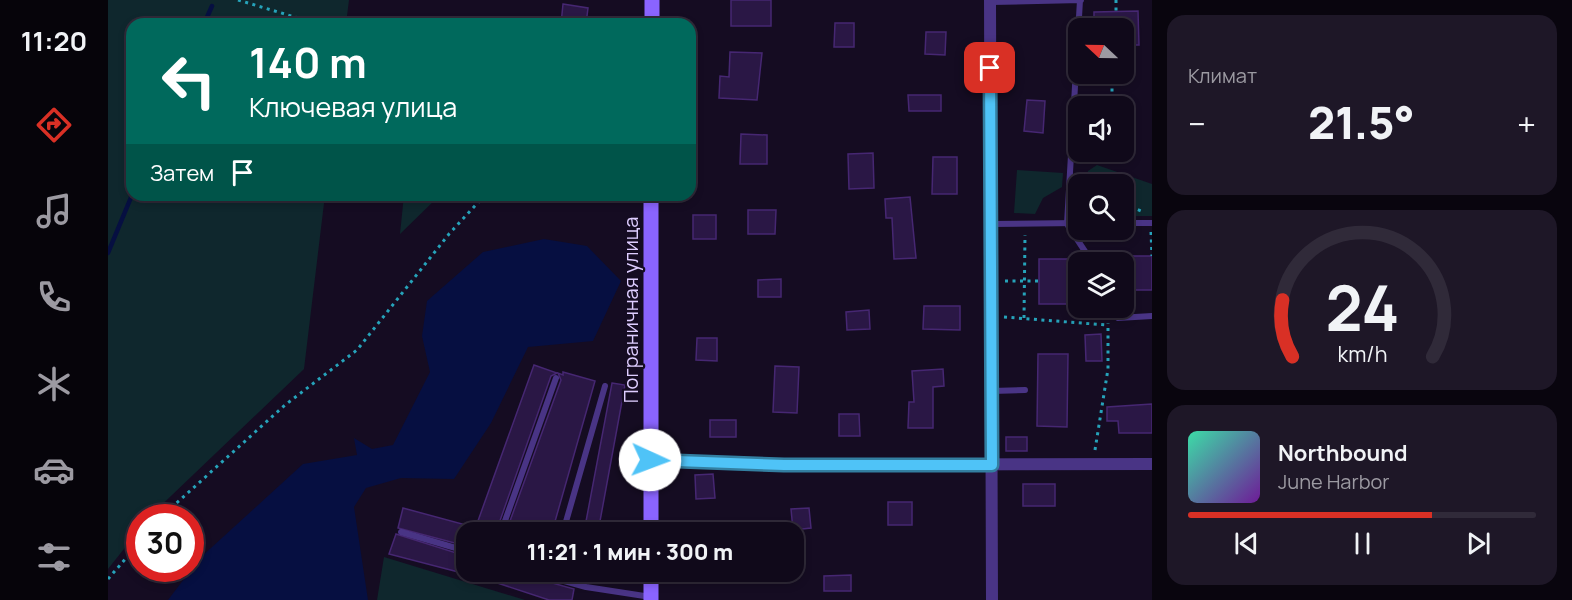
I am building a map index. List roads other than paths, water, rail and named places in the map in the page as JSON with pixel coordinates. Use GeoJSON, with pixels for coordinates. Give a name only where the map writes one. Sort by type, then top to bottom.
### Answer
{"type":"FeatureCollection","features":[{"type":"Feature","properties":{"kind":"main road"},"geometry":{"type":"LineString","coordinates":[[652,0],[652,18]]}},
{"type":"Feature","properties":{"kind":"main road","name":"Пограничная улица"},"geometry":{"type":"LineString","coordinates":[[651,201],[651,522]]}},
{"type":"Feature","properties":{"kind":"main road"},"geometry":{"type":"LineString","coordinates":[[651,582],[651,599]]}},
{"type":"Feature","properties":{"kind":"street"},"geometry":{"type":"LineString","coordinates":[[990,1],[992,600]]}},
{"type":"Feature","properties":{"kind":"street"},"geometry":{"type":"LineString","coordinates":[[650,460],[784,465],[1152,464]]}},
{"type":"Feature","properties":{"kind":"lane"},"geometry":{"type":"LineString","coordinates":[[990,1],[1080,0],[1079,18]]}},
{"type":"Feature","properties":{"kind":"lane"},"geometry":{"type":"LineString","coordinates":[[1075,84],[1067,224],[1085,252]]}},
{"type":"Feature","properties":{"kind":"lane"},"geometry":{"type":"LineString","coordinates":[[1134,223],[1152,223]]}},
{"type":"Feature","properties":{"kind":"lane"},"geometry":{"type":"LineString","coordinates":[[991,224],[1067,224]]}},
{"type":"Feature","properties":{"kind":"lane"},"geometry":{"type":"LineString","coordinates":[[1127,318],[1152,316]]}},
{"type":"Feature","properties":{"kind":"lane"},"geometry":{"type":"LineString","coordinates":[[505,522],[556,378]]}},
{"type":"Feature","properties":{"kind":"lane"},"geometry":{"type":"LineString","coordinates":[[566,522],[605,386]]}},
{"type":"Feature","properties":{"kind":"lane"},"geometry":{"type":"LineString","coordinates":[[992,391],[1025,390]]}},
{"type":"Feature","properties":{"kind":"lane"},"geometry":{"type":"LineString","coordinates":[[401,532],[456,548]]}},
{"type":"Feature","properties":{"kind":"lane"},"geometry":{"type":"LineString","coordinates":[[573,582],[586,587],[651,599]]}},
{"type":"Feature","properties":{"kind":"waterway"},"geometry":{"type":"LineString","coordinates":[[207,18],[212,6]]}},
{"type":"Feature","properties":{"kind":"waterway"},"geometry":{"type":"LineString","coordinates":[[108,253],[130,201]]}}]}
